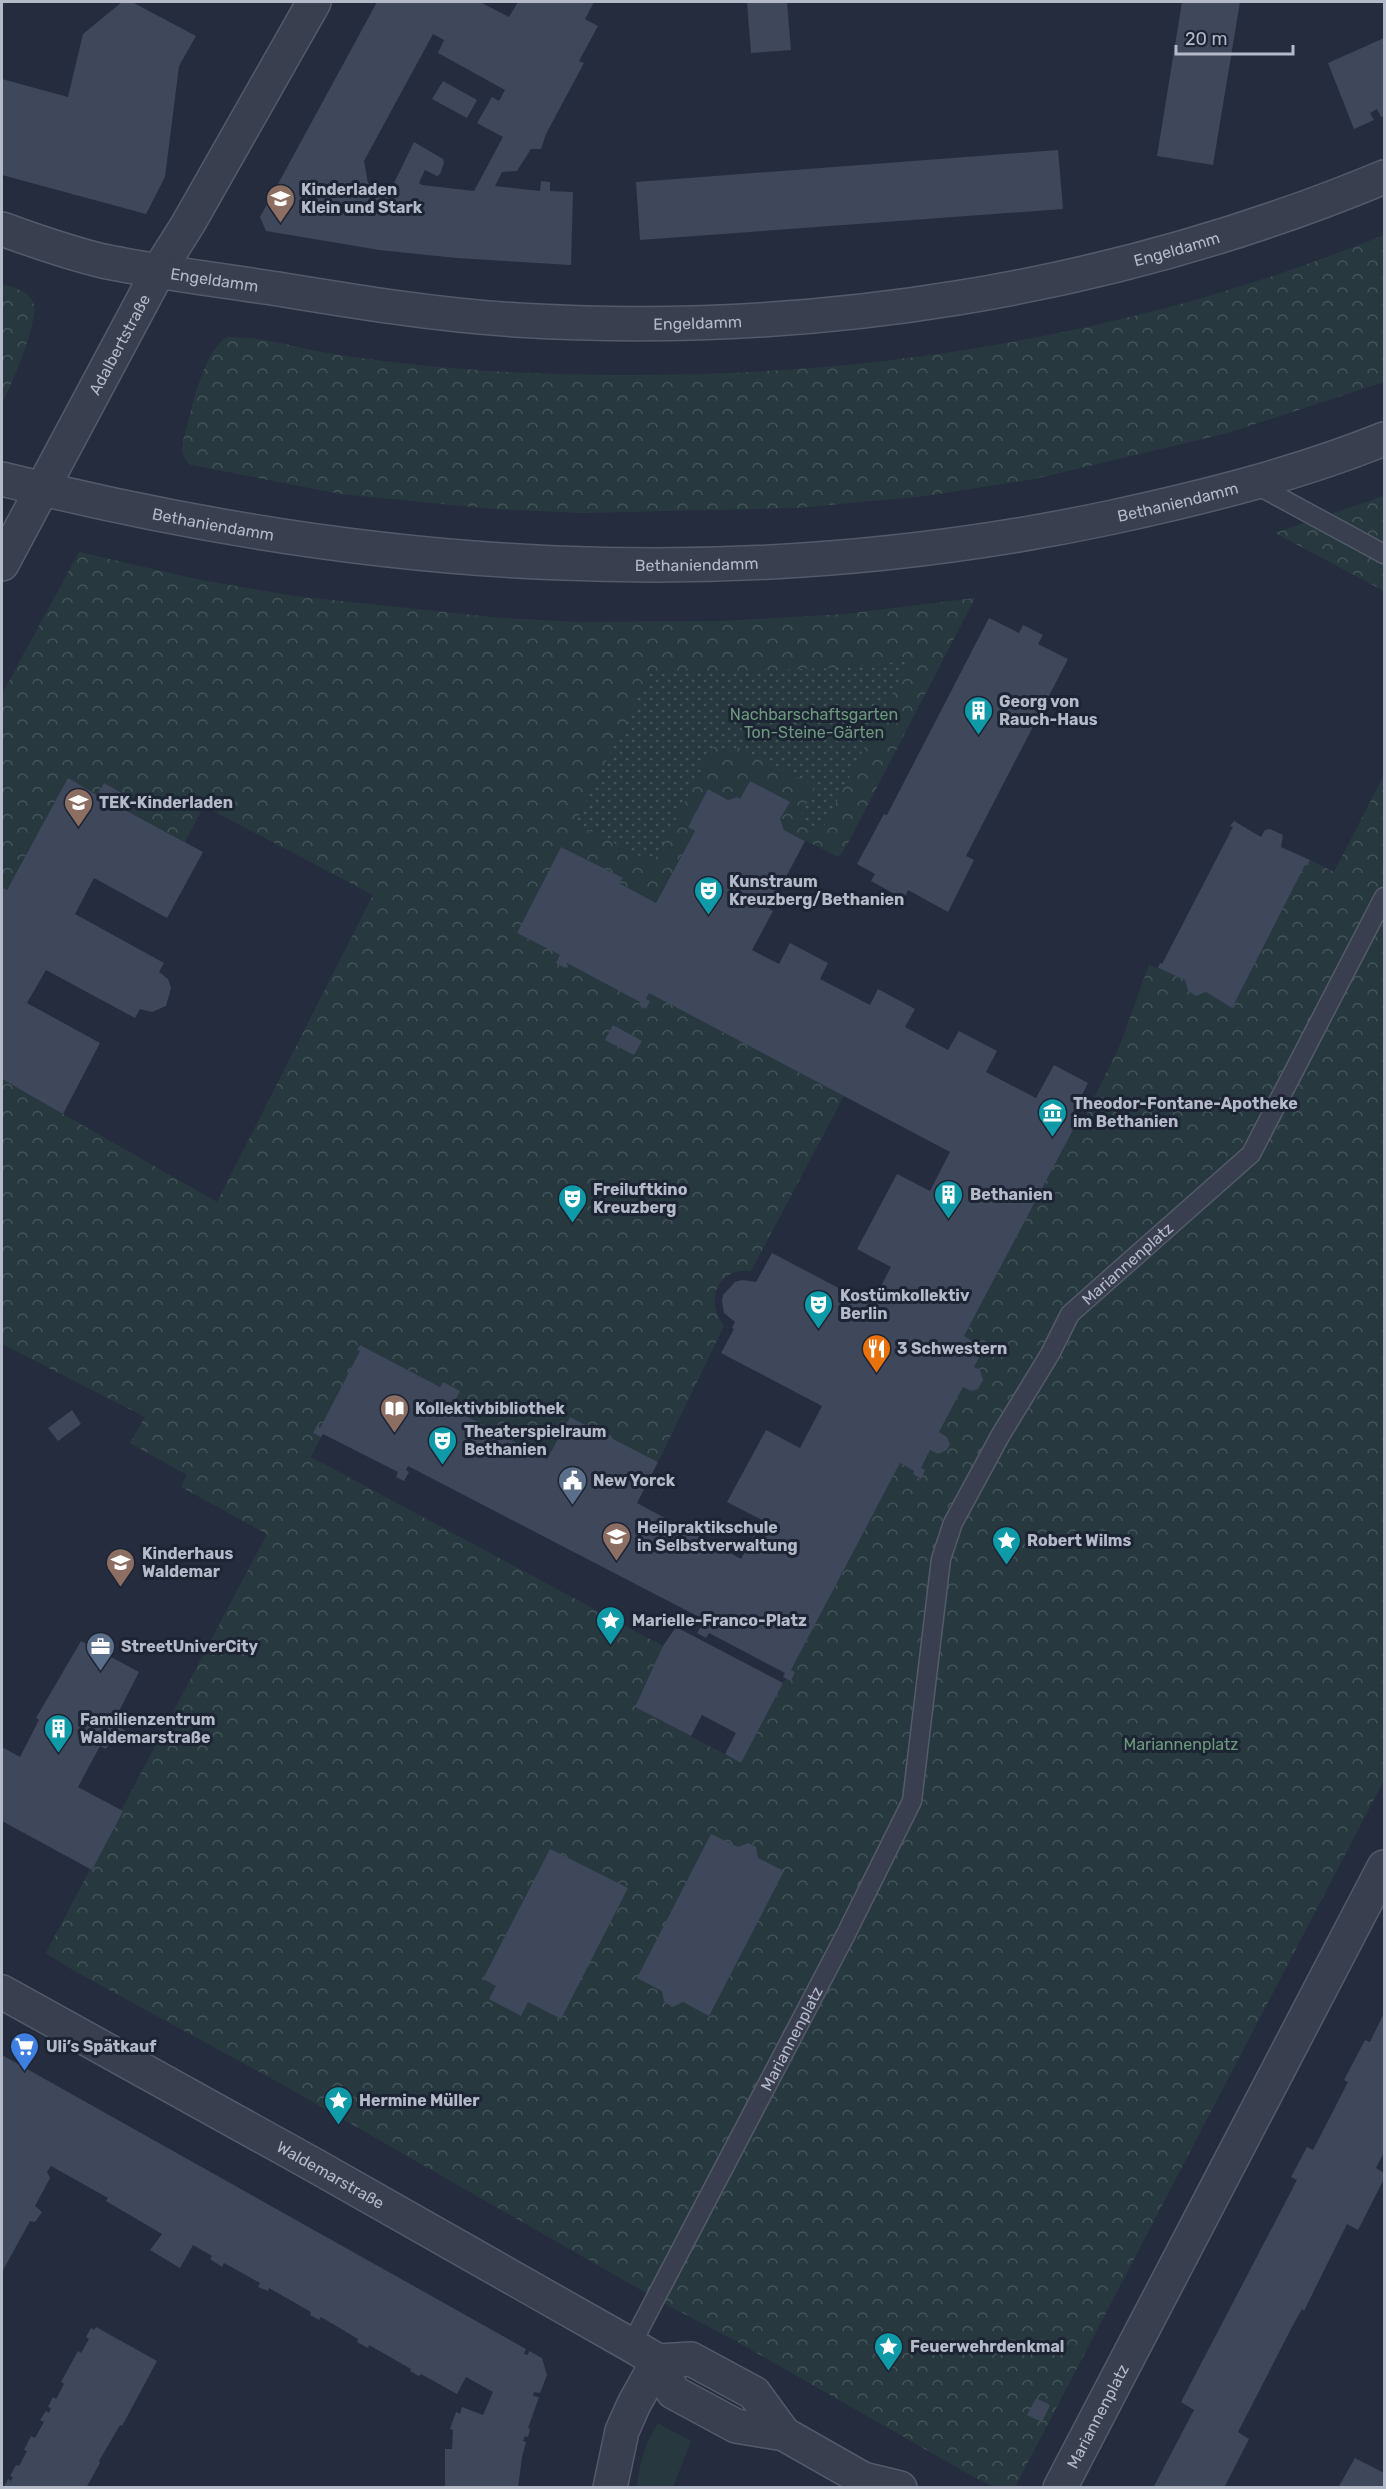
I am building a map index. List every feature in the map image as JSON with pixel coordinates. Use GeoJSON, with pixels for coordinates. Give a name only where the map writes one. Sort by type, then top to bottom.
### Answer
{"type":"FeatureCollection","features":[{"type":"Feature","properties":{"kind":"street","name":"Adalbertstraße"},"geometry":{"type":"LineString","coordinates":[[2,564],[159,270],[188,224],[314,2]]}},
{"type":"Feature","properties":{"kind":"street","name":"Engeldamm"},"geometry":{"type":"LineString","coordinates":[[2,229],[88,257],[373,304],[515,320],[648,323],[814,315],[971,296],[1106,269],[1191,246],[1265,222],[1384,177]]}},
{"type":"Feature","properties":{"kind":"street","name":"Bethaniendamm"},"geometry":{"type":"LineString","coordinates":[[2,479],[210,525],[337,545],[531,563],[652,566],[808,560],[901,551],[1012,536],[1165,506],[1253,483],[1384,439]]}},
{"type":"Feature","properties":{"kind":"street","name":"Mariannenplatz"},"geometry":{"type":"LineString","coordinates":[[1060,2487],[1384,1867]]}},
{"type":"Feature","properties":{"kind":"street","name":"Waldemarstraße"},"geometry":{"type":"LineString","coordinates":[[2,1992],[314,2165],[644,2353]]}},
{"type":"Feature","properties":{"kind":"street"},"geometry":{"type":"LineString","coordinates":[[644,2353],[673,2392],[709,2413],[736,2426],[784,2434],[867,2483],[900,2487]]}},
{"type":"Feature","properties":{"kind":"street","name":"Mariannenplatz"},"geometry":{"type":"LineString","coordinates":[[610,2487],[622,2431],[634,2404],[644,2353]]}},
{"type":"Feature","properties":{"kind":"lane"},"geometry":{"type":"LineString","coordinates":[[1253,483],[1384,554]]}},
{"type":"Feature","properties":{"kind":"lane","name":"Mariannenplatz"},"geometry":{"type":"LineString","coordinates":[[644,2353],[912,1802],[941,1559],[958,1514],[1000,1436],[1050,1354],[1070,1314],[1251,1154],[1384,897]]}},
{"type":"Feature","properties":{"kind":"green space"},"geometry":{"type":"Polygon","coordinates":[[[1384,235],[1384,382],[1228,433],[1034,479],[926,496],[797,508],[583,513],[494,509],[340,494],[192,465],[187,461],[183,452],[189,417],[205,368],[219,344],[228,337],[255,339],[326,353],[387,361],[509,372],[642,375],[750,372],[859,364],[966,350],[1073,330],[1178,305],[1282,273],[1384,235]]]}},
{"type":"Feature","properties":{"kind":"green space"},"geometry":{"type":"Polygon","coordinates":[[[2,284],[19,290],[31,298],[34,311],[24,353],[2,403],[2,284]]]}},
{"type":"Feature","properties":{"kind":"green space"},"geometry":{"type":"Polygon","coordinates":[[[1384,496],[1384,591],[1275,533],[1384,496]]]}},
{"type":"Feature","properties":{"kind":"green space","name":"Bethanien"},"geometry":{"type":"Polygon","coordinates":[[[79,552],[196,579],[294,596],[502,618],[579,622],[722,621],[845,614],[975,598],[839,857],[784,830],[780,819],[789,802],[750,781],[740,799],[736,797],[728,800],[708,789],[688,826],[695,831],[656,903],[619,883],[622,878],[561,847],[517,933],[560,955],[565,967],[567,963],[640,1002],[639,1005],[646,1008],[650,1001],[646,999],[649,993],[844,1096],[751,1271],[739,1271],[729,1275],[717,1288],[715,1306],[724,1326],[658,1462],[570,1417],[547,1459],[451,1408],[459,1391],[443,1382],[440,1387],[360,1345],[357,1350],[360,1351],[320,1428],[317,1426],[313,1433],[321,1437],[311,1457],[663,1646],[635,1707],[741,1763],[783,1683],[787,1679],[791,1681],[795,1673],[791,1670],[900,1463],[914,1471],[913,1474],[920,1479],[925,1470],[921,1468],[930,1450],[938,1454],[947,1450],[950,1444],[947,1437],[939,1432],[963,1387],[971,1391],[978,1388],[974,1367],[983,1350],[986,1352],[989,1345],[982,1341],[979,1345],[964,1336],[1074,1128],[1078,1129],[1083,1121],[1120,1045],[1149,965],[1185,980],[1188,991],[1196,996],[1206,992],[1232,1008],[1305,865],[1307,866],[1310,860],[1334,872],[1384,775],[1384,1780],[1015,2487],[995,2487],[972,2476],[46,1953],[267,1534],[181,1487],[187,1475],[130,1443],[145,1417],[2,1344],[2,1079],[217,1202],[373,895],[204,806],[185,842],[123,809],[129,797],[104,783],[97,795],[68,779],[7,890],[2,887],[2,694],[79,552]]]}},
{"type":"Feature","properties":{"kind":"green space","name":"Nachbarschaftsgarten Ton-Steine-Gärten"},"geometry":{"type":"Polygon","coordinates":[[[909,661],[822,830],[799,819],[815,786],[738,747],[734,754],[715,744],[653,863],[575,823],[650,674],[836,668],[909,661]]]}},
{"type":"Feature","properties":{"kind":"green space"},"geometry":{"type":"Polygon","coordinates":[[[658,2423],[691,2441],[673,2487],[637,2487],[643,2454],[658,2423]]]}},
{"type":"Feature","properties":{"kind":"building"},"geometry":{"type":"Polygon","coordinates":[[[122,2],[132,2],[196,36],[179,66],[165,177],[146,214],[2,175],[2,79],[68,97],[83,34],[122,2]]]}},
{"type":"Feature","properties":{"kind":"building"},"geometry":{"type":"Polygon","coordinates":[[[377,2],[480,2],[509,17],[518,2],[594,2],[585,19],[598,26],[579,61],[584,63],[546,134],[541,149],[531,149],[517,171],[502,172],[495,186],[540,191],[541,181],[550,182],[550,191],[573,192],[571,265],[456,258],[379,250],[266,231],[260,217],[377,2]],[[433,34],[364,161],[368,183],[392,187],[414,142],[443,159],[444,163],[437,176],[425,170],[419,183],[474,191],[503,137],[477,123],[492,97],[499,101],[505,90],[438,53],[444,40],[433,34]]]}},
{"type":"Feature","properties":{"kind":"building"},"geometry":{"type":"Polygon","coordinates":[[[747,2],[787,2],[791,50],[751,53],[747,2]]]}},
{"type":"Feature","properties":{"kind":"building"},"geometry":{"type":"Polygon","coordinates":[[[1182,2],[1240,2],[1213,165],[1157,156],[1182,2]]]}},
{"type":"Feature","properties":{"kind":"building"},"geometry":{"type":"Polygon","coordinates":[[[1384,38],[1384,116],[1381,117],[1377,109],[1370,113],[1374,120],[1354,129],[1328,63],[1384,38]]]}},
{"type":"Feature","properties":{"kind":"building"},"geometry":{"type":"Polygon","coordinates":[[[443,81],[477,100],[467,118],[432,99],[443,81]]]}},
{"type":"Feature","properties":{"kind":"building"},"geometry":{"type":"Polygon","coordinates":[[[1058,150],[1063,209],[640,240],[636,182],[1058,150]]]}},
{"type":"Feature","properties":{"kind":"building","name":"Georg von Rauch-Haus"},"geometry":{"type":"Polygon","coordinates":[[[989,618],[1019,633],[1023,625],[1043,635],[1038,644],[1068,659],[966,856],[974,860],[948,912],[908,890],[904,899],[871,881],[875,874],[857,864],[884,814],[887,815],[989,618]]]}},
{"type":"Feature","properties":{"kind":"building"},"geometry":{"type":"Polygon","coordinates":[[[68,778],[97,795],[104,783],[129,797],[123,809],[203,852],[167,918],[94,878],[75,914],[164,963],[159,972],[168,979],[171,988],[166,1006],[152,1012],[140,1009],[135,1018],[46,970],[27,1003],[100,1043],[63,1114],[2,1079],[2,887],[7,890],[68,778]]]}},
{"type":"Feature","properties":{"kind":"building","name":"Bethanien"},"geometry":{"type":"Polygon","coordinates":[[[750,781],[790,802],[780,819],[784,830],[805,841],[769,909],[773,911],[752,950],[779,964],[790,943],[828,963],[820,979],[870,1005],[878,989],[915,1009],[905,1027],[948,1050],[959,1031],[997,1051],[986,1072],[1036,1098],[1054,1065],[1088,1083],[1072,1114],[1083,1121],[1078,1129],[1074,1128],[964,1336],[979,1345],[982,1341],[990,1345],[986,1352],[983,1350],[974,1367],[980,1370],[983,1380],[978,1389],[971,1391],[963,1387],[939,1432],[947,1437],[950,1444],[947,1450],[938,1454],[930,1450],[921,1468],[925,1470],[921,1479],[913,1474],[914,1471],[900,1463],[791,1670],[795,1672],[791,1681],[783,1677],[785,1673],[709,1633],[706,1638],[697,1633],[702,1625],[706,1627],[709,1622],[408,1466],[406,1470],[409,1472],[404,1481],[396,1477],[398,1472],[323,1434],[321,1437],[313,1433],[317,1425],[320,1428],[360,1351],[357,1350],[360,1345],[440,1387],[443,1382],[460,1391],[451,1408],[547,1459],[570,1417],[658,1462],[637,1503],[741,1559],[762,1520],[727,1502],[766,1430],[800,1448],[822,1406],[721,1353],[734,1329],[732,1328],[735,1322],[724,1313],[723,1295],[735,1282],[742,1280],[756,1282],[772,1253],[871,1305],[891,1267],[857,1249],[897,1174],[930,1191],[950,1152],[649,993],[646,999],[650,1001],[646,1009],[639,1005],[640,1002],[567,963],[565,968],[556,963],[560,955],[517,933],[561,847],[623,878],[619,883],[656,903],[695,831],[688,827],[708,789],[728,800],[737,797],[740,799],[750,781]]]}},
{"type":"Feature","properties":{"kind":"building"},"geometry":{"type":"Polygon","coordinates":[[[1234,821],[1261,837],[1265,830],[1270,829],[1283,835],[1281,847],[1310,860],[1307,866],[1305,865],[1232,1008],[1206,992],[1196,996],[1188,991],[1185,980],[1158,968],[1233,827],[1230,826],[1234,821]]]}},
{"type":"Feature","properties":{"kind":"building"},"geometry":{"type":"Polygon","coordinates":[[[613,1025],[642,1041],[634,1055],[605,1040],[613,1025]]]}},
{"type":"Feature","properties":{"kind":"building"},"geometry":{"type":"Polygon","coordinates":[[[72,1410],[81,1424],[58,1441],[48,1428],[72,1410]]]}},
{"type":"Feature","properties":{"kind":"building"},"geometry":{"type":"Polygon","coordinates":[[[676,1627],[783,1683],[741,1763],[725,1754],[736,1733],[702,1715],[691,1736],[635,1707],[663,1646],[676,1627]]]}},
{"type":"Feature","properties":{"kind":"building","name":"Familienzentrum Waldemarstraße"},"geometry":{"type":"Polygon","coordinates":[[[81,1641],[139,1672],[116,1717],[122,1720],[118,1727],[125,1730],[116,1746],[110,1743],[106,1749],[100,1746],[78,1787],[123,1811],[92,1870],[2,1821],[2,1747],[20,1757],[39,1720],[36,1718],[81,1641]]]}},
{"type":"Feature","properties":{"kind":"building"},"geometry":{"type":"Polygon","coordinates":[[[711,1834],[738,1847],[748,1843],[756,1847],[758,1858],[784,1871],[709,2016],[683,2002],[673,2007],[664,2002],[662,1991],[637,1978],[711,1834]]]}},
{"type":"Feature","properties":{"kind":"building"},"geometry":{"type":"Polygon","coordinates":[[[550,1849],[628,1888],[561,2019],[528,2002],[521,2016],[489,1999],[496,1986],[483,1979],[550,1849]]]}},
{"type":"Feature","properties":{"kind":"building"},"geometry":{"type":"Polygon","coordinates":[[[1384,2013],[1384,2152],[1376,2168],[1384,2173],[1384,2179],[1358,2230],[1347,2224],[1304,2311],[1302,2309],[1292,2327],[1238,2432],[1249,2439],[1224,2488],[1153,2488],[1194,2410],[1181,2402],[1297,2180],[1291,2177],[1307,2147],[1313,2150],[1348,2082],[1344,2080],[1365,2040],[1370,2042],[1384,2013]]]}},
{"type":"Feature","properties":{"kind":"building"},"geometry":{"type":"Polygon","coordinates":[[[2,2055],[526,2349],[524,2354],[528,2355],[529,2351],[542,2358],[547,2375],[540,2393],[534,2392],[533,2396],[539,2397],[528,2428],[530,2429],[528,2437],[525,2436],[523,2441],[526,2442],[518,2488],[445,2488],[445,2449],[452,2449],[453,2430],[450,2429],[456,2412],[460,2414],[462,2407],[483,2415],[493,2392],[466,2377],[457,2394],[421,2374],[419,2376],[369,2345],[368,2348],[357,2342],[358,2339],[321,2317],[319,2320],[310,2315],[311,2312],[269,2288],[268,2291],[258,2287],[260,2283],[224,2263],[222,2267],[210,2259],[212,2256],[193,2245],[180,2268],[150,2250],[162,2234],[106,2201],[108,2198],[51,2166],[47,2172],[50,2178],[35,2206],[42,2212],[35,2222],[30,2221],[2,2272],[2,2055]]]}},
{"type":"Feature","properties":{"kind":"building"},"geometry":{"type":"Polygon","coordinates":[[[96,2327],[157,2361],[122,2426],[120,2425],[99,2461],[86,2488],[3,2488],[8,2479],[11,2481],[13,2477],[10,2476],[16,2465],[19,2466],[27,2451],[24,2450],[31,2436],[35,2438],[44,2422],[40,2420],[46,2411],[49,2413],[51,2408],[48,2407],[53,2397],[56,2399],[64,2384],[61,2382],[78,2351],[81,2353],[89,2339],[86,2337],[91,2328],[94,2330],[96,2327]]]}},
{"type":"Feature","properties":{"kind":"building"},"geometry":{"type":"Polygon","coordinates":[[[1036,2398],[1050,2405],[1042,2422],[1027,2415],[1036,2398]]]}},
{"type":"Feature","properties":{"kind":"building"},"geometry":{"type":"Polygon","coordinates":[[[1355,2458],[1384,2473],[1384,2488],[1338,2488],[1355,2458]]]}},
{"type":"Feature","properties":{"kind":"place","name":"Kinderladen Klein und Stark"},"geometry":{"type":"Point","coordinates":[280,224]}},
{"type":"Feature","properties":{"kind":"place","name":"Georg von Rauch-Haus"},"geometry":{"type":"Point","coordinates":[978,736]}},
{"type":"Feature","properties":{"kind":"place","name":"TEK-Kinderladen"},"geometry":{"type":"Point","coordinates":[78,828]}},
{"type":"Feature","properties":{"kind":"place","name":"Kunstraum Kreuzberg/Bethanien"},"geometry":{"type":"Point","coordinates":[708,916]}},
{"type":"Feature","properties":{"kind":"place","name":"Theodor-Fontane-Apotheke im Bethanien"},"geometry":{"type":"Point","coordinates":[1052,1138]}},
{"type":"Feature","properties":{"kind":"place","name":"Bethanien"},"geometry":{"type":"Point","coordinates":[949,1220]}},
{"type":"Feature","properties":{"kind":"place","name":"Freiluftkino Kreuzberg"},"geometry":{"type":"Point","coordinates":[572,1224]}},
{"type":"Feature","properties":{"kind":"place","name":"Kostümkollektiv Berlin"},"geometry":{"type":"Point","coordinates":[819,1330]}},
{"type":"Feature","properties":{"kind":"place","name":"3 Schwestern"},"geometry":{"type":"Point","coordinates":[876,1374]}},
{"type":"Feature","properties":{"kind":"place","name":"Kollektivbibliothek"},"geometry":{"type":"Point","coordinates":[394,1434]}},
{"type":"Feature","properties":{"kind":"place","name":"Theaterspielraum Bethanien"},"geometry":{"type":"Point","coordinates":[443,1466]}},
{"type":"Feature","properties":{"kind":"place","name":"New Yorck"},"geometry":{"type":"Point","coordinates":[572,1506]}},
{"type":"Feature","properties":{"kind":"place","name":"Heilpraktikschule in Selbstverwaltung"},"geometry":{"type":"Point","coordinates":[616,1562]}},
{"type":"Feature","properties":{"kind":"place","name":"Robert Wilms"},"geometry":{"type":"Point","coordinates":[1006,1566]}},
{"type":"Feature","properties":{"kind":"place","name":"Kinderhaus Waldemar"},"geometry":{"type":"Point","coordinates":[121,1588]}},
{"type":"Feature","properties":{"kind":"place","name":"Marielle-Franco-Platz"},"geometry":{"type":"Point","coordinates":[611,1646]}},
{"type":"Feature","properties":{"kind":"place","name":"StreetUniverCity"},"geometry":{"type":"Point","coordinates":[100,1672]}},
{"type":"Feature","properties":{"kind":"place","name":"Familienzentrum Waldemarstraße"},"geometry":{"type":"Point","coordinates":[59,1754]}},
{"type":"Feature","properties":{"kind":"place","name":"Uli’s Spätkauf"},"geometry":{"type":"Point","coordinates":[25,2072]}},
{"type":"Feature","properties":{"kind":"place","name":"Hermine Müller"},"geometry":{"type":"Point","coordinates":[338,2126]}},
{"type":"Feature","properties":{"kind":"place","name":"Feuerwehrdenkmal"},"geometry":{"type":"Point","coordinates":[889,2372]}}]}
